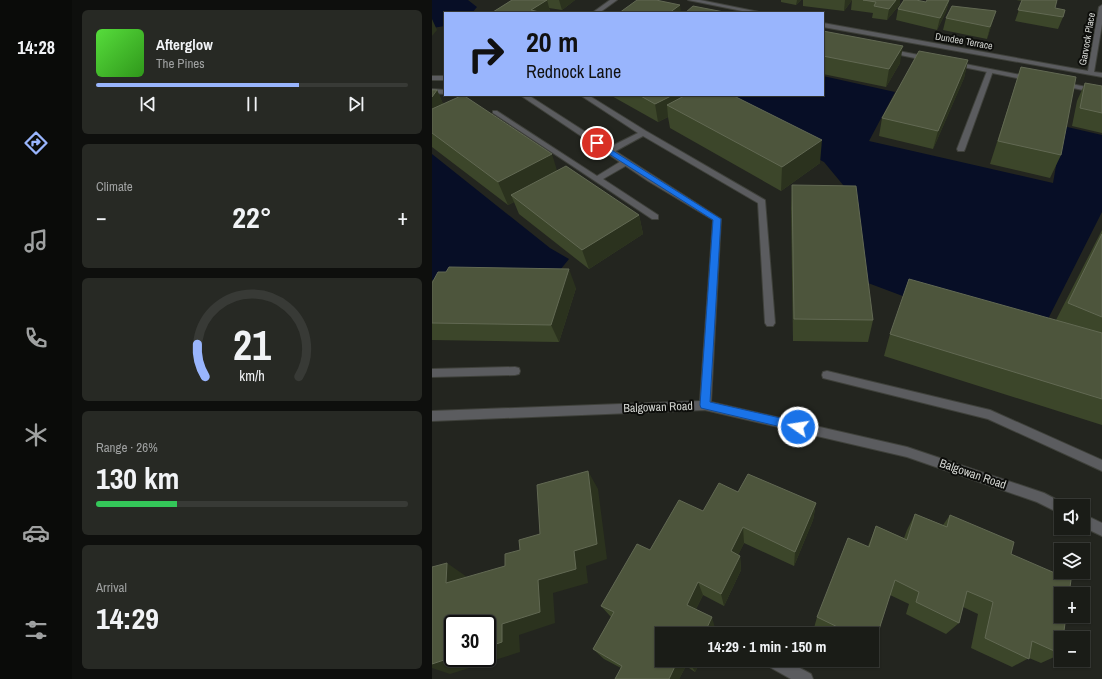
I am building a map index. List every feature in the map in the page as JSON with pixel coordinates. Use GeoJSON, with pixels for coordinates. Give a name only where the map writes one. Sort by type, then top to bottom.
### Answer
{"type":"FeatureCollection","features":[{"type":"Feature","properties":{"kind":"street"},"geometry":{"type":"LineString","coordinates":[[596,12],[614,0]]}},
{"type":"Feature","properties":{"kind":"street"},"geometry":{"type":"LineString","coordinates":[[691,0],[756,12]]}},
{"type":"Feature","properties":{"kind":"street","name":"Garvock Place"},"geometry":{"type":"LineString","coordinates":[[1091,73],[1102,7]]}},
{"type":"Feature","properties":{"kind":"street","name":"Dundee Terrace"},"geometry":{"type":"LineString","coordinates":[[824,26],[1102,76]]}},
{"type":"Feature","properties":{"kind":"street"},"geometry":{"type":"LineString","coordinates":[[884,50],[937,60]]}},
{"type":"Feature","properties":{"kind":"street"},"geometry":{"type":"LineString","coordinates":[[944,62],[1042,81]]}},
{"type":"Feature","properties":{"kind":"street"},"geometry":{"type":"LineString","coordinates":[[961,149],[990,71]]}},
{"type":"Feature","properties":{"kind":"street"},"geometry":{"type":"LineString","coordinates":[[432,78],[444,78]]}},
{"type":"Feature","properties":{"kind":"street"},"geometry":{"type":"LineString","coordinates":[[1057,84],[1102,92]]}},
{"type":"Feature","properties":{"kind":"street"},"geometry":{"type":"LineString","coordinates":[[432,91],[444,92]]}},
{"type":"Feature","properties":{"kind":"street"},"geometry":{"type":"LineString","coordinates":[[525,96],[717,219],[704,405]]}},
{"type":"Feature","properties":{"kind":"street"},"geometry":{"type":"LineString","coordinates":[[585,96],[643,133],[762,202],[770,323]]}},
{"type":"Feature","properties":{"kind":"street"},"geometry":{"type":"LineString","coordinates":[[495,112],[655,217]]}},
{"type":"Feature","properties":{"kind":"street"},"geometry":{"type":"LineString","coordinates":[[609,151],[643,133]]}},
{"type":"Feature","properties":{"kind":"street"},"geometry":{"type":"LineString","coordinates":[[597,179],[626,162]]}},
{"type":"Feature","properties":{"kind":"street"},"geometry":{"type":"LineString","coordinates":[[432,373],[515,371]]}},
{"type":"Feature","properties":{"kind":"street"},"geometry":{"type":"LineString","coordinates":[[827,375],[990,415],[1102,466]]}},
{"type":"Feature","properties":{"kind":"street","name":"Balgowan Road"},"geometry":{"type":"LineString","coordinates":[[432,416],[704,405],[907,452],[1040,497],[1054,504]]}},
{"type":"Feature","properties":{"kind":"street"},"geometry":{"type":"LineString","coordinates":[[1090,524],[1102,530]]}},
{"type":"Feature","properties":{"kind":"street"},"geometry":{"type":"LineString","coordinates":[[784,667],[806,679]]}},
{"type":"Feature","properties":{"kind":"water"},"geometry":{"type":"Polygon","coordinates":[[[432,0],[468,0],[477,7],[473,12],[444,12],[444,26],[432,28],[432,0]]]}},
{"type":"Feature","properties":{"kind":"water"},"geometry":{"type":"Polygon","coordinates":[[[824,76],[895,92],[869,141],[1053,183],[1063,126],[1102,135],[1102,212],[1044,327],[924,304],[868,283],[858,203],[824,162],[693,96],[824,96],[824,76]]]}},
{"type":"Feature","properties":{"kind":"water"},"geometry":{"type":"Polygon","coordinates":[[[432,154],[550,248],[569,259],[552,280],[432,280],[432,154]]]}},
{"type":"Feature","properties":{"kind":"building"},"geometry":{"type":"Polygon","coordinates":[[[512,0],[547,0],[531,10],[539,12],[493,12],[512,0]]]}},
{"type":"Feature","properties":{"kind":"building"},"geometry":{"type":"Polygon","coordinates":[[[637,0],[656,0],[680,5],[670,12],[620,12],[637,0]]]}},
{"type":"Feature","properties":{"kind":"building"},"geometry":{"type":"Polygon","coordinates":[[[863,0],[896,0],[889,9],[874,6],[876,2],[863,0]]]}},
{"type":"Feature","properties":{"kind":"building"},"geometry":{"type":"Polygon","coordinates":[[[904,0],[926,2],[927,0],[949,0],[940,18],[898,9],[904,0]]]}},
{"type":"Feature","properties":{"kind":"building"},"geometry":{"type":"Polygon","coordinates":[[[1022,0],[1057,0],[1055,8],[1065,10],[1063,17],[1018,10],[1022,0]]]}},
{"type":"Feature","properties":{"kind":"building"},"geometry":{"type":"Polygon","coordinates":[[[693,6],[724,12],[686,12],[693,6]]]}},
{"type":"Feature","properties":{"kind":"building"},"geometry":{"type":"Polygon","coordinates":[[[952,6],[996,11],[990,27],[946,18],[952,6]]]}},
{"type":"Feature","properties":{"kind":"building"},"geometry":{"type":"Polygon","coordinates":[[[824,31],[903,46],[889,69],[824,56],[824,31]]]}},
{"type":"Feature","properties":{"kind":"building"},"geometry":{"type":"Polygon","coordinates":[[[919,51],[968,60],[938,131],[882,118],[919,51]]]}},
{"type":"Feature","properties":{"kind":"building"},"geometry":{"type":"Polygon","coordinates":[[[1021,67],[1076,77],[1061,155],[998,141],[1021,67]]]}},
{"type":"Feature","properties":{"kind":"building"},"geometry":{"type":"Polygon","coordinates":[[[1085,83],[1102,86],[1102,113],[1080,108],[1085,83]]]}},
{"type":"Feature","properties":{"kind":"building"},"geometry":{"type":"Polygon","coordinates":[[[432,90],[437,90],[432,97],[432,90]]]}},
{"type":"Feature","properties":{"kind":"building"},"geometry":{"type":"Polygon","coordinates":[[[461,96],[465,96],[552,154],[498,182],[432,133],[432,109],[461,96]]]}},
{"type":"Feature","properties":{"kind":"building"},"geometry":{"type":"Polygon","coordinates":[[[641,96],[671,96],[655,104],[641,96]]]}},
{"type":"Feature","properties":{"kind":"building"},"geometry":{"type":"Polygon","coordinates":[[[684,96],[734,96],[822,140],[782,167],[667,105],[684,96]]]}},
{"type":"Feature","properties":{"kind":"building"},"geometry":{"type":"Polygon","coordinates":[[[566,166],[639,215],[582,250],[511,195],[566,166]]]}},
{"type":"Feature","properties":{"kind":"building"},"geometry":{"type":"Polygon","coordinates":[[[792,185],[856,186],[873,320],[794,319],[792,185]]]}},
{"type":"Feature","properties":{"kind":"building"},"geometry":{"type":"Polygon","coordinates":[[[1102,234],[1102,317],[1068,303],[1102,234]]]}},
{"type":"Feature","properties":{"kind":"building"},"geometry":{"type":"Polygon","coordinates":[[[449,267],[569,269],[551,325],[432,323],[432,283],[438,272],[446,272],[449,267]]]}},
{"type":"Feature","properties":{"kind":"building"},"geometry":{"type":"Polygon","coordinates":[[[909,279],[1102,333],[1102,399],[890,334],[909,279]]]}},
{"type":"Feature","properties":{"kind":"building"},"geometry":{"type":"Polygon","coordinates":[[[588,471],[597,544],[574,551],[576,569],[538,580],[540,612],[502,624],[502,642],[496,644],[496,615],[444,615],[444,660],[432,664],[432,567],[447,563],[446,583],[505,566],[505,554],[520,550],[519,540],[540,534],[537,485],[588,471]]]}},
{"type":"Feature","properties":{"kind":"building"},"geometry":{"type":"Polygon","coordinates":[[[748,474],[816,503],[795,552],[743,527],[731,551],[740,556],[721,594],[698,582],[687,605],[712,617],[707,627],[655,627],[655,667],[675,667],[669,679],[615,679],[622,666],[593,649],[614,612],[601,606],[637,544],[650,550],[679,500],[703,511],[719,483],[738,492],[748,474]]]}},
{"type":"Feature","properties":{"kind":"building"},"geometry":{"type":"Polygon","coordinates":[[[915,514],[947,527],[950,515],[1014,542],[1011,554],[1054,573],[1054,579],[1071,580],[1070,587],[1054,587],[1054,623],[1065,623],[1064,631],[1054,631],[1054,651],[1032,641],[1029,659],[985,638],[993,602],[967,591],[959,623],[916,602],[919,592],[895,580],[879,630],[879,627],[838,627],[817,617],[848,538],[869,547],[876,526],[907,540],[915,514]]]}},
{"type":"Feature","properties":{"kind":"route"},"geometry":{"type":"LineString","coordinates":[[597,143],[651,179],[717,219],[704,405],[798,427]]}}]}
